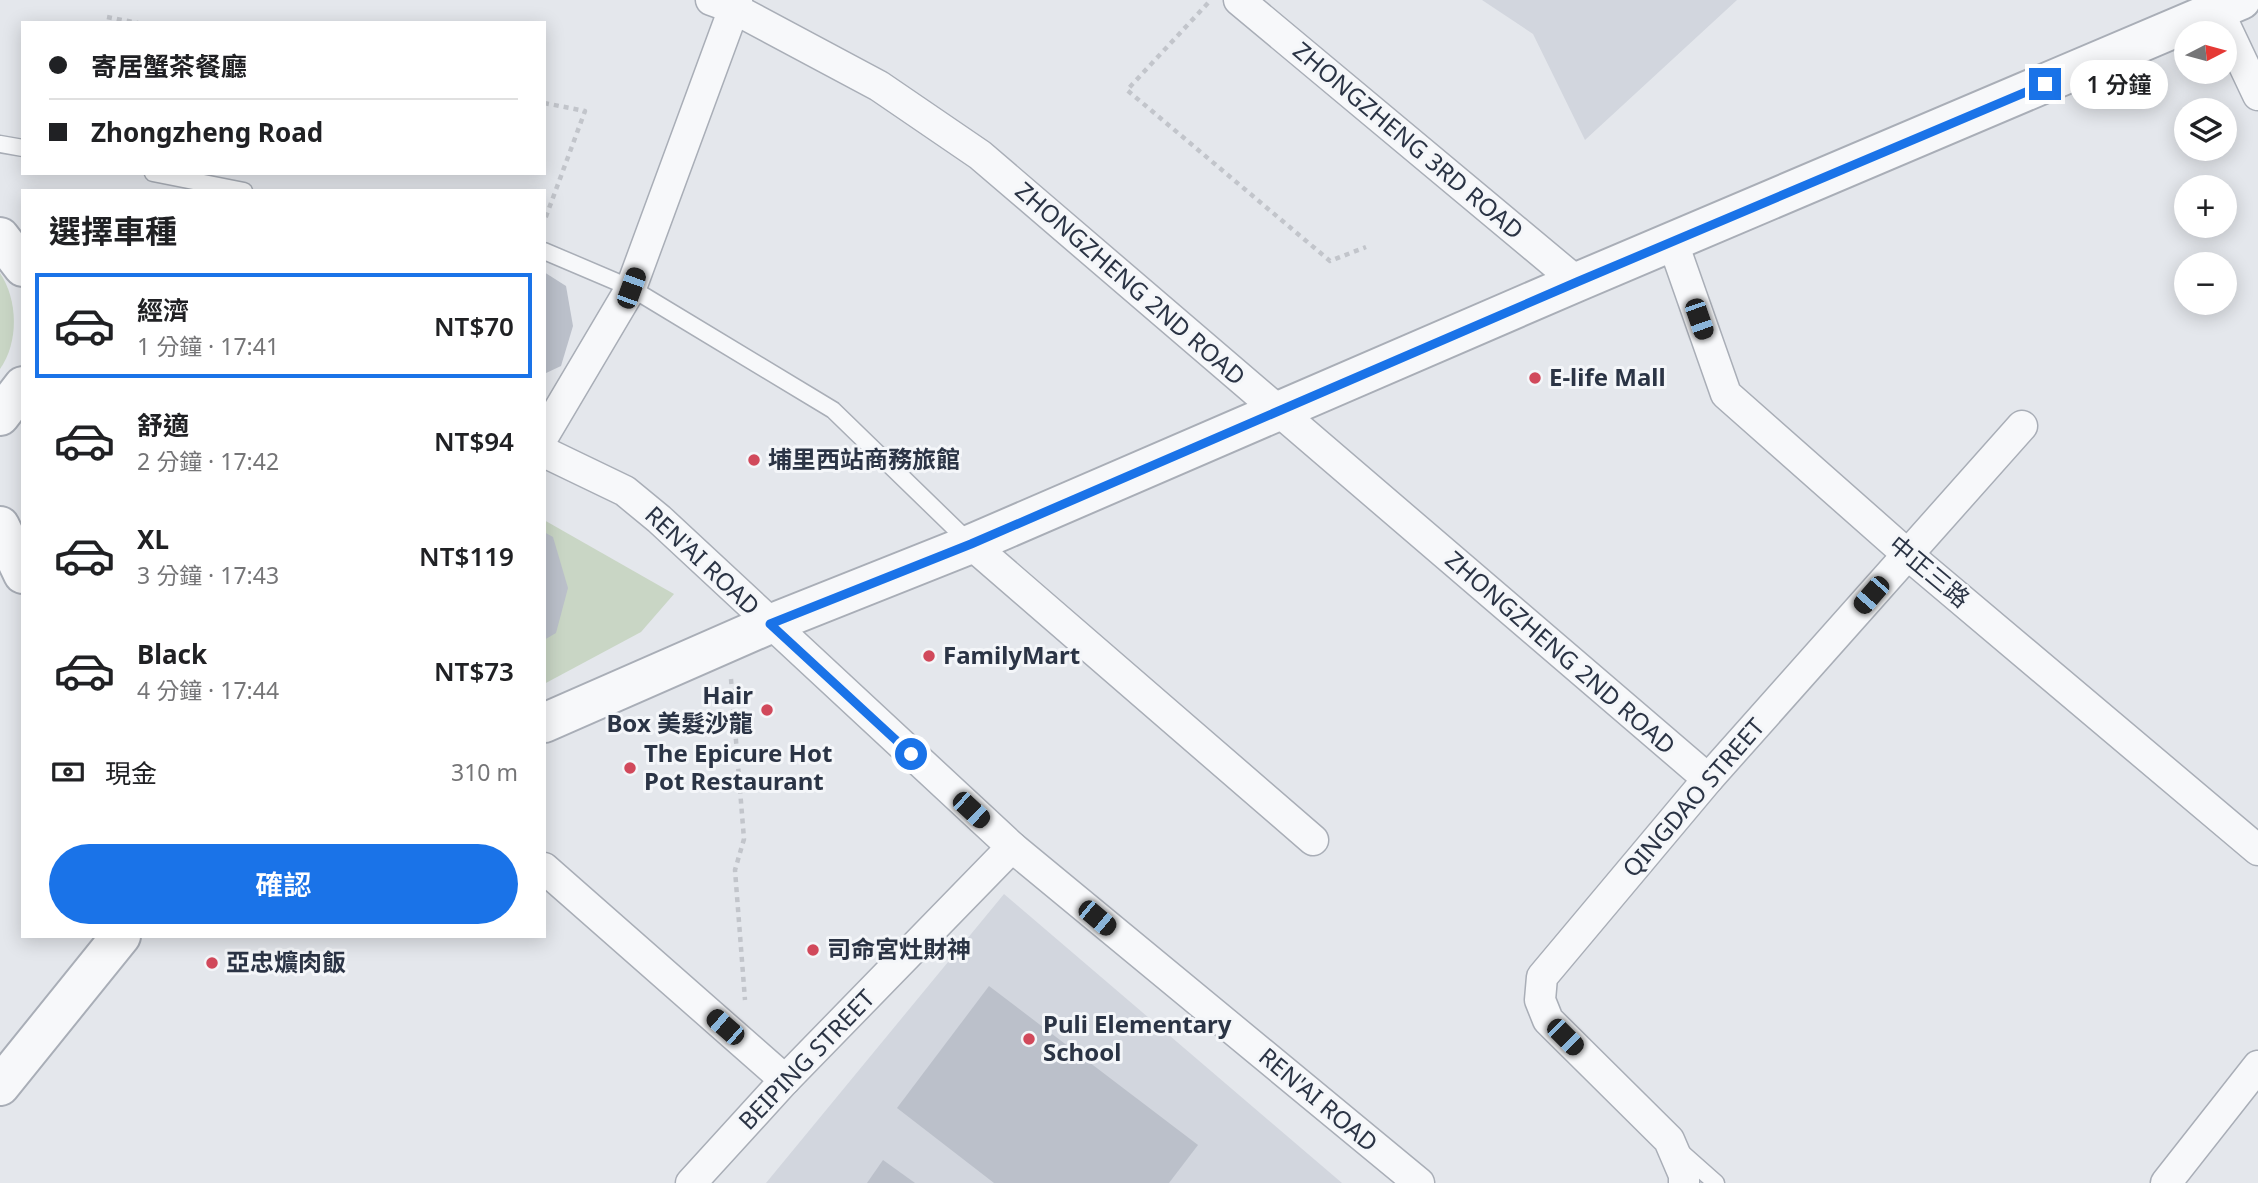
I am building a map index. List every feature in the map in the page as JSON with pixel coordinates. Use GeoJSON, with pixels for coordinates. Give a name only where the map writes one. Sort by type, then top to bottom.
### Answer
{"type":"FeatureCollection","features":[{"type":"Feature","properties":{"kind":"street","name":"ZHONGZHENG 3RD ROAD"},"geometry":{"type":"LineString","coordinates":[[1239,0],[1577,282]]}},
{"type":"Feature","properties":{"kind":"street"},"geometry":{"type":"LineString","coordinates":[[546,432],[631,288],[727,3]]}},
{"type":"Feature","properties":{"kind":"street","name":"ZHONGZHENG 2ND ROAD"},"geometry":{"type":"LineString","coordinates":[[727,3],[879,86],[980,155],[1708,779]]}},
{"type":"Feature","properties":{"kind":"street"},"geometry":{"type":"LineString","coordinates":[[546,722],[770,624],[971,544],[2224,3],[2258,95]]}},
{"type":"Feature","properties":{"kind":"street"},"geometry":{"type":"LineString","coordinates":[[0,237],[21,264]]}},
{"type":"Feature","properties":{"kind":"street","name":"中正三路"},"geometry":{"type":"LineString","coordinates":[[1673,243],[1726,394],[1907,554],[2258,850]]}},
{"type":"Feature","properties":{"kind":"street"},"geometry":{"type":"LineString","coordinates":[[0,416],[21,389]]}},
{"type":"Feature","properties":{"kind":"street","name":"QINGDAO STREET"},"geometry":{"type":"LineString","coordinates":[[1684,1183],[1684,1175],[1669,1140],[1548,1020],[1540,1000],[1542,977],[1708,779],[2022,426]]}},
{"type":"Feature","properties":{"kind":"street","name":"REN'AI ROAD"},"geometry":{"type":"LineString","coordinates":[[546,453],[625,491],[694,550],[770,624],[1012,847],[1419,1183]]}},
{"type":"Feature","properties":{"kind":"street"},"geometry":{"type":"LineString","coordinates":[[0,526],[21,570]]}},
{"type":"Feature","properties":{"kind":"street"},"geometry":{"type":"LineString","coordinates":[[971,544],[1313,840]]}},
{"type":"Feature","properties":{"kind":"street","name":"BEIPING STREET"},"geometry":{"type":"LineString","coordinates":[[691,1183],[785,1080],[1012,847]]}},
{"type":"Feature","properties":{"kind":"street"},"geometry":{"type":"LineString","coordinates":[[546,870],[785,1080]]}},
{"type":"Feature","properties":{"kind":"street"},"geometry":{"type":"LineString","coordinates":[[0,1086],[119,938]]}},
{"type":"Feature","properties":{"kind":"street"},"geometry":{"type":"LineString","coordinates":[[2173,1181],[2258,1066]]}},
{"type":"Feature","properties":{"kind":"lane"},"geometry":{"type":"LineString","coordinates":[[0,144],[21,148]]}},
{"type":"Feature","properties":{"kind":"lane"},"geometry":{"type":"LineString","coordinates":[[163,175],[234,189]]}},
{"type":"Feature","properties":{"kind":"lane"},"geometry":{"type":"LineString","coordinates":[[546,252],[631,288],[833,410],[971,544]]}},
{"type":"Feature","properties":{"kind":"lane"},"geometry":{"type":"LineString","coordinates":[[1669,1140],[1716,1183]]}},
{"type":"Feature","properties":{"kind":"path"},"geometry":{"type":"LineString","coordinates":[[1211,0],[1127,90],[1330,261],[1366,247]]}},
{"type":"Feature","properties":{"kind":"path"},"geometry":{"type":"LineString","coordinates":[[107,17],[128,21]]}},
{"type":"Feature","properties":{"kind":"path"},"geometry":{"type":"LineString","coordinates":[[546,103],[585,111],[546,217]]}},
{"type":"Feature","properties":{"kind":"path"},"geometry":{"type":"LineString","coordinates":[[728,643],[744,839],[735,870],[745,979],[745,1045]]}},
{"type":"Feature","properties":{"kind":"shaded area"},"geometry":{"type":"Polygon","coordinates":[[[1482,0],[1737,0],[1585,140],[1533,34],[1482,0]]]}},
{"type":"Feature","properties":{"kind":"shaded area","name":"Puli Elementary School"},"geometry":{"type":"Polygon","coordinates":[[[1004,894],[1342,1183],[766,1183],[1004,894]]]}},
{"type":"Feature","properties":{"kind":"green space"},"geometry":{"type":"Polygon","coordinates":[[[0,273],[10,296],[14,321],[11,346],[0,369],[0,273]]]}},
{"type":"Feature","properties":{"kind":"green space"},"geometry":{"type":"Polygon","coordinates":[[[546,521],[674,594],[641,632],[546,683],[546,521]]]}},
{"type":"Feature","properties":{"kind":"building"},"geometry":{"type":"Polygon","coordinates":[[[546,273],[566,286],[573,326],[561,366],[546,373],[546,273]]]}},
{"type":"Feature","properties":{"kind":"building"},"geometry":{"type":"Polygon","coordinates":[[[546,533],[553,537],[568,588],[556,633],[546,639],[546,533]]]}},
{"type":"Feature","properties":{"kind":"building"},"geometry":{"type":"Polygon","coordinates":[[[989,986],[1198,1145],[1169,1183],[994,1183],[897,1108],[989,986]]]}},
{"type":"Feature","properties":{"kind":"building"},"geometry":{"type":"Polygon","coordinates":[[[883,1160],[915,1183],[867,1183],[883,1160]]]}},
{"type":"Feature","properties":{"kind":"place","name":"E-life Mall"},"geometry":{"type":"Point","coordinates":[1535,378]}},
{"type":"Feature","properties":{"kind":"place","name":"埔里西站商務旅館"},"geometry":{"type":"Point","coordinates":[754,460]}},
{"type":"Feature","properties":{"kind":"place","name":"FamilyMart"},"geometry":{"type":"Point","coordinates":[929,656]}},
{"type":"Feature","properties":{"kind":"place","name":"Hair Box 美髮沙龍"},"geometry":{"type":"Point","coordinates":[767,710]}},
{"type":"Feature","properties":{"kind":"place","name":"The Epicure Hot Pot Restaurant"},"geometry":{"type":"Point","coordinates":[630,768]}},
{"type":"Feature","properties":{"kind":"place","name":"司命宮灶財神"},"geometry":{"type":"Point","coordinates":[813,950]}},
{"type":"Feature","properties":{"kind":"place","name":"亞忠爌肉飯"},"geometry":{"type":"Point","coordinates":[212,963]}},
{"type":"Feature","properties":{"kind":"place","name":"Puli Elementary School"},"geometry":{"type":"Point","coordinates":[1029,1039]}},
{"type":"Feature","properties":{"kind":"route"},"geometry":{"type":"LineString","coordinates":[[911,754],[770,624],[971,544],[1577,282],[2045,84]]}}]}
